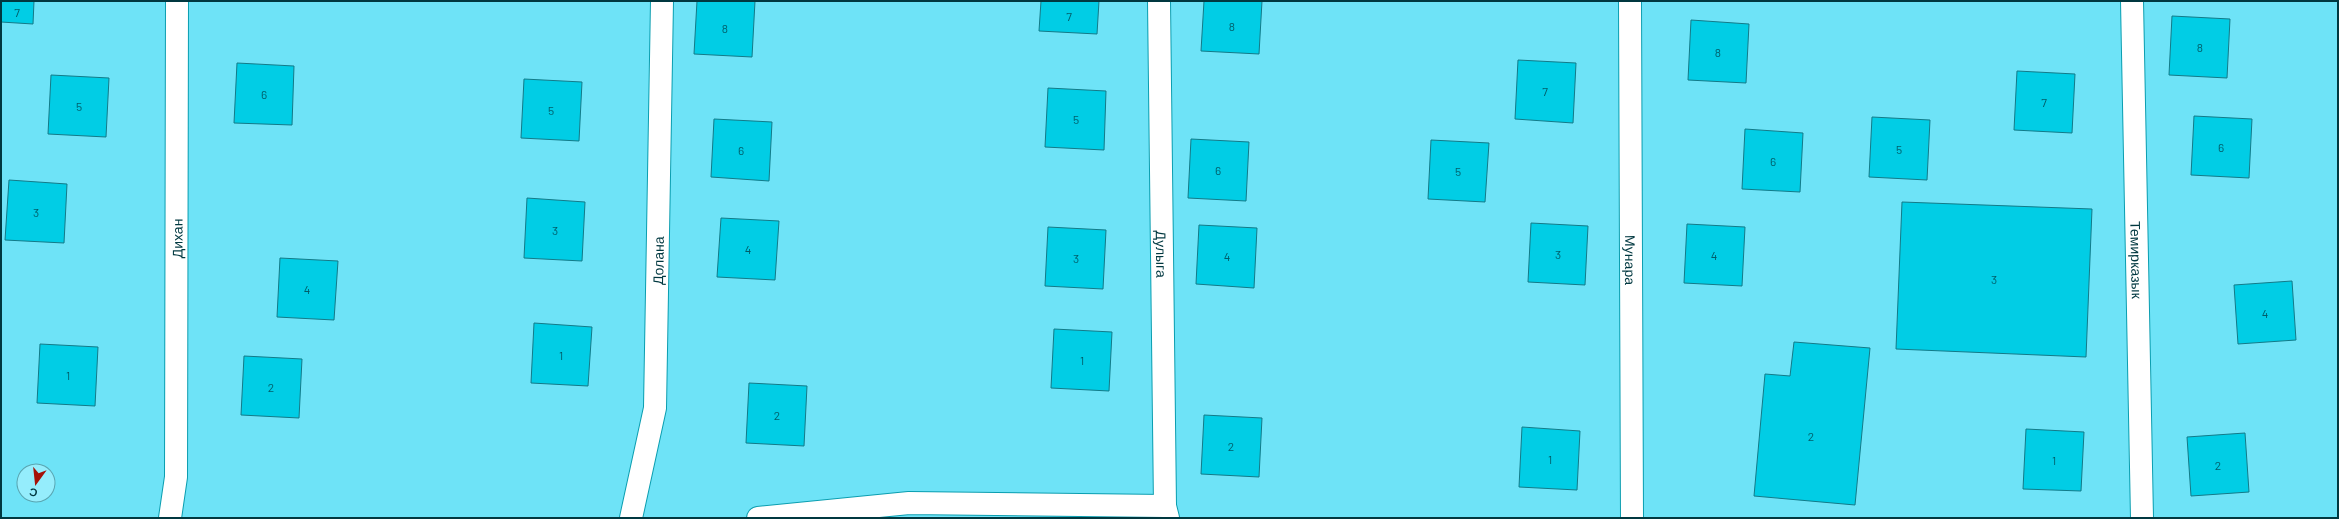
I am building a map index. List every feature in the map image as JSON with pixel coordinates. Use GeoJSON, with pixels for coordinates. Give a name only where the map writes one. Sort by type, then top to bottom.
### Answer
{"type":"FeatureCollection","features":[{"type":"Feature","properties":{"kind":"street","name":"Дихан"},"geometry":{"type":"LineString","coordinates":[[170,518],[176,477],[177,1]]}},
{"type":"Feature","properties":{"kind":"street","name":"Долана"},"geometry":{"type":"LineString","coordinates":[[631,518],[655,408],[662,1]]}},
{"type":"Feature","properties":{"kind":"street","name":"Дулыга"},"geometry":{"type":"LineString","coordinates":[[1159,1],[1167,512]]}},
{"type":"Feature","properties":{"kind":"street","name":"Мунара"},"geometry":{"type":"LineString","coordinates":[[1630,1],[1632,518]]}},
{"type":"Feature","properties":{"kind":"street","name":"Темирказык"},"geometry":{"type":"LineString","coordinates":[[2132,1],[2142,518]]}},
{"type":"Feature","properties":{"kind":"street"},"geometry":{"type":"LineString","coordinates":[[758,518],[909,503],[1167,512]]}},
{"type":"Feature","properties":{"kind":"building"},"geometry":{"type":"Polygon","coordinates":[[[1,1],[34,1],[33,24],[1,22],[1,1]]]}},
{"type":"Feature","properties":{"kind":"building"},"geometry":{"type":"Polygon","coordinates":[[[697,1],[755,1],[752,57],[694,54],[697,1]]]}},
{"type":"Feature","properties":{"kind":"building"},"geometry":{"type":"Polygon","coordinates":[[[1041,1],[1099,1],[1097,34],[1039,31],[1041,1]]]}},
{"type":"Feature","properties":{"kind":"building"},"geometry":{"type":"Polygon","coordinates":[[[1204,1],[1262,1],[1259,54],[1201,51],[1204,1]]]}},
{"type":"Feature","properties":{"kind":"building"},"geometry":{"type":"Polygon","coordinates":[[[2172,16],[2230,19],[2227,78],[2169,75],[2172,16]]]}},
{"type":"Feature","properties":{"kind":"building"},"geometry":{"type":"Polygon","coordinates":[[[1691,20],[1749,24],[1746,83],[1688,80],[1691,20]]]}},
{"type":"Feature","properties":{"kind":"building"},"geometry":{"type":"Polygon","coordinates":[[[1518,60],[1576,63],[1573,123],[1515,119],[1518,60]]]}},
{"type":"Feature","properties":{"kind":"building"},"geometry":{"type":"Polygon","coordinates":[[[237,63],[294,66],[292,125],[234,123],[237,63]]]}},
{"type":"Feature","properties":{"kind":"building"},"geometry":{"type":"Polygon","coordinates":[[[2017,71],[2075,74],[2072,133],[2014,130],[2017,71]]]}},
{"type":"Feature","properties":{"kind":"building"},"geometry":{"type":"Polygon","coordinates":[[[51,75],[109,78],[106,137],[48,134],[51,75]]]}},
{"type":"Feature","properties":{"kind":"building"},"geometry":{"type":"Polygon","coordinates":[[[524,79],[582,82],[579,141],[521,138],[524,79]]]}},
{"type":"Feature","properties":{"kind":"building"},"geometry":{"type":"Polygon","coordinates":[[[1048,88],[1106,91],[1104,150],[1045,147],[1048,88]]]}},
{"type":"Feature","properties":{"kind":"building"},"geometry":{"type":"Polygon","coordinates":[[[2194,116],[2252,119],[2249,178],[2191,175],[2194,116]]]}},
{"type":"Feature","properties":{"kind":"building"},"geometry":{"type":"Polygon","coordinates":[[[1872,117],[1930,120],[1927,180],[1869,177],[1872,117]]]}},
{"type":"Feature","properties":{"kind":"building"},"geometry":{"type":"Polygon","coordinates":[[[714,119],[772,122],[769,181],[711,177],[714,119]]]}},
{"type":"Feature","properties":{"kind":"building"},"geometry":{"type":"Polygon","coordinates":[[[1745,129],[1803,133],[1800,192],[1742,189],[1745,129]]]}},
{"type":"Feature","properties":{"kind":"building"},"geometry":{"type":"Polygon","coordinates":[[[1191,139],[1249,142],[1246,201],[1188,198],[1191,139]]]}},
{"type":"Feature","properties":{"kind":"building"},"geometry":{"type":"Polygon","coordinates":[[[1431,140],[1489,143],[1485,202],[1428,199],[1431,140]]]}},
{"type":"Feature","properties":{"kind":"building"},"geometry":{"type":"Polygon","coordinates":[[[9,180],[67,184],[64,243],[5,240],[9,180]]]}},
{"type":"Feature","properties":{"kind":"building"},"geometry":{"type":"Polygon","coordinates":[[[527,198],[585,202],[582,261],[524,258],[527,198]]]}},
{"type":"Feature","properties":{"kind":"building"},"geometry":{"type":"Polygon","coordinates":[[[1902,202],[2092,209],[2086,357],[1896,349],[1902,202]]]}},
{"type":"Feature","properties":{"kind":"building"},"geometry":{"type":"Polygon","coordinates":[[[721,218],[779,221],[775,280],[717,277],[721,218]]]}},
{"type":"Feature","properties":{"kind":"building"},"geometry":{"type":"Polygon","coordinates":[[[1531,223],[1588,226],[1585,285],[1528,282],[1531,223]]]}},
{"type":"Feature","properties":{"kind":"building"},"geometry":{"type":"Polygon","coordinates":[[[1687,224],[1745,227],[1742,286],[1684,283],[1687,224]]]}},
{"type":"Feature","properties":{"kind":"building"},"geometry":{"type":"Polygon","coordinates":[[[1199,225],[1257,228],[1254,288],[1196,284],[1199,225]]]}},
{"type":"Feature","properties":{"kind":"building"},"geometry":{"type":"Polygon","coordinates":[[[1048,227],[1106,230],[1103,289],[1045,286],[1048,227]]]}},
{"type":"Feature","properties":{"kind":"building"},"geometry":{"type":"Polygon","coordinates":[[[280,258],[338,261],[334,320],[277,317],[280,258]]]}},
{"type":"Feature","properties":{"kind":"building"},"geometry":{"type":"Polygon","coordinates":[[[2292,281],[2296,340],[2238,344],[2234,285],[2292,281]]]}},
{"type":"Feature","properties":{"kind":"building"},"geometry":{"type":"Polygon","coordinates":[[[534,323],[592,327],[588,386],[531,383],[534,323]]]}},
{"type":"Feature","properties":{"kind":"building"},"geometry":{"type":"Polygon","coordinates":[[[1054,329],[1112,332],[1109,391],[1051,388],[1054,329]]]}},
{"type":"Feature","properties":{"kind":"building"},"geometry":{"type":"Polygon","coordinates":[[[1794,342],[1870,348],[1855,505],[1754,496],[1765,374],[1790,376],[1794,342]]]}},
{"type":"Feature","properties":{"kind":"building"},"geometry":{"type":"Polygon","coordinates":[[[40,344],[98,347],[95,406],[37,403],[40,344]]]}},
{"type":"Feature","properties":{"kind":"building"},"geometry":{"type":"Polygon","coordinates":[[[244,356],[302,359],[299,418],[241,415],[244,356]]]}},
{"type":"Feature","properties":{"kind":"building"},"geometry":{"type":"Polygon","coordinates":[[[749,383],[807,386],[804,446],[746,443],[749,383]]]}},
{"type":"Feature","properties":{"kind":"building"},"geometry":{"type":"Polygon","coordinates":[[[1204,415],[1262,418],[1259,477],[1201,474],[1204,415]]]}},
{"type":"Feature","properties":{"kind":"building"},"geometry":{"type":"Polygon","coordinates":[[[1522,427],[1580,431],[1577,490],[1519,487],[1522,427]]]}},
{"type":"Feature","properties":{"kind":"building"},"geometry":{"type":"Polygon","coordinates":[[[2026,429],[2084,432],[2081,491],[2023,489],[2026,429]]]}},
{"type":"Feature","properties":{"kind":"building"},"geometry":{"type":"Polygon","coordinates":[[[2245,433],[2249,492],[2191,496],[2187,437],[2245,433]]]}}]}
